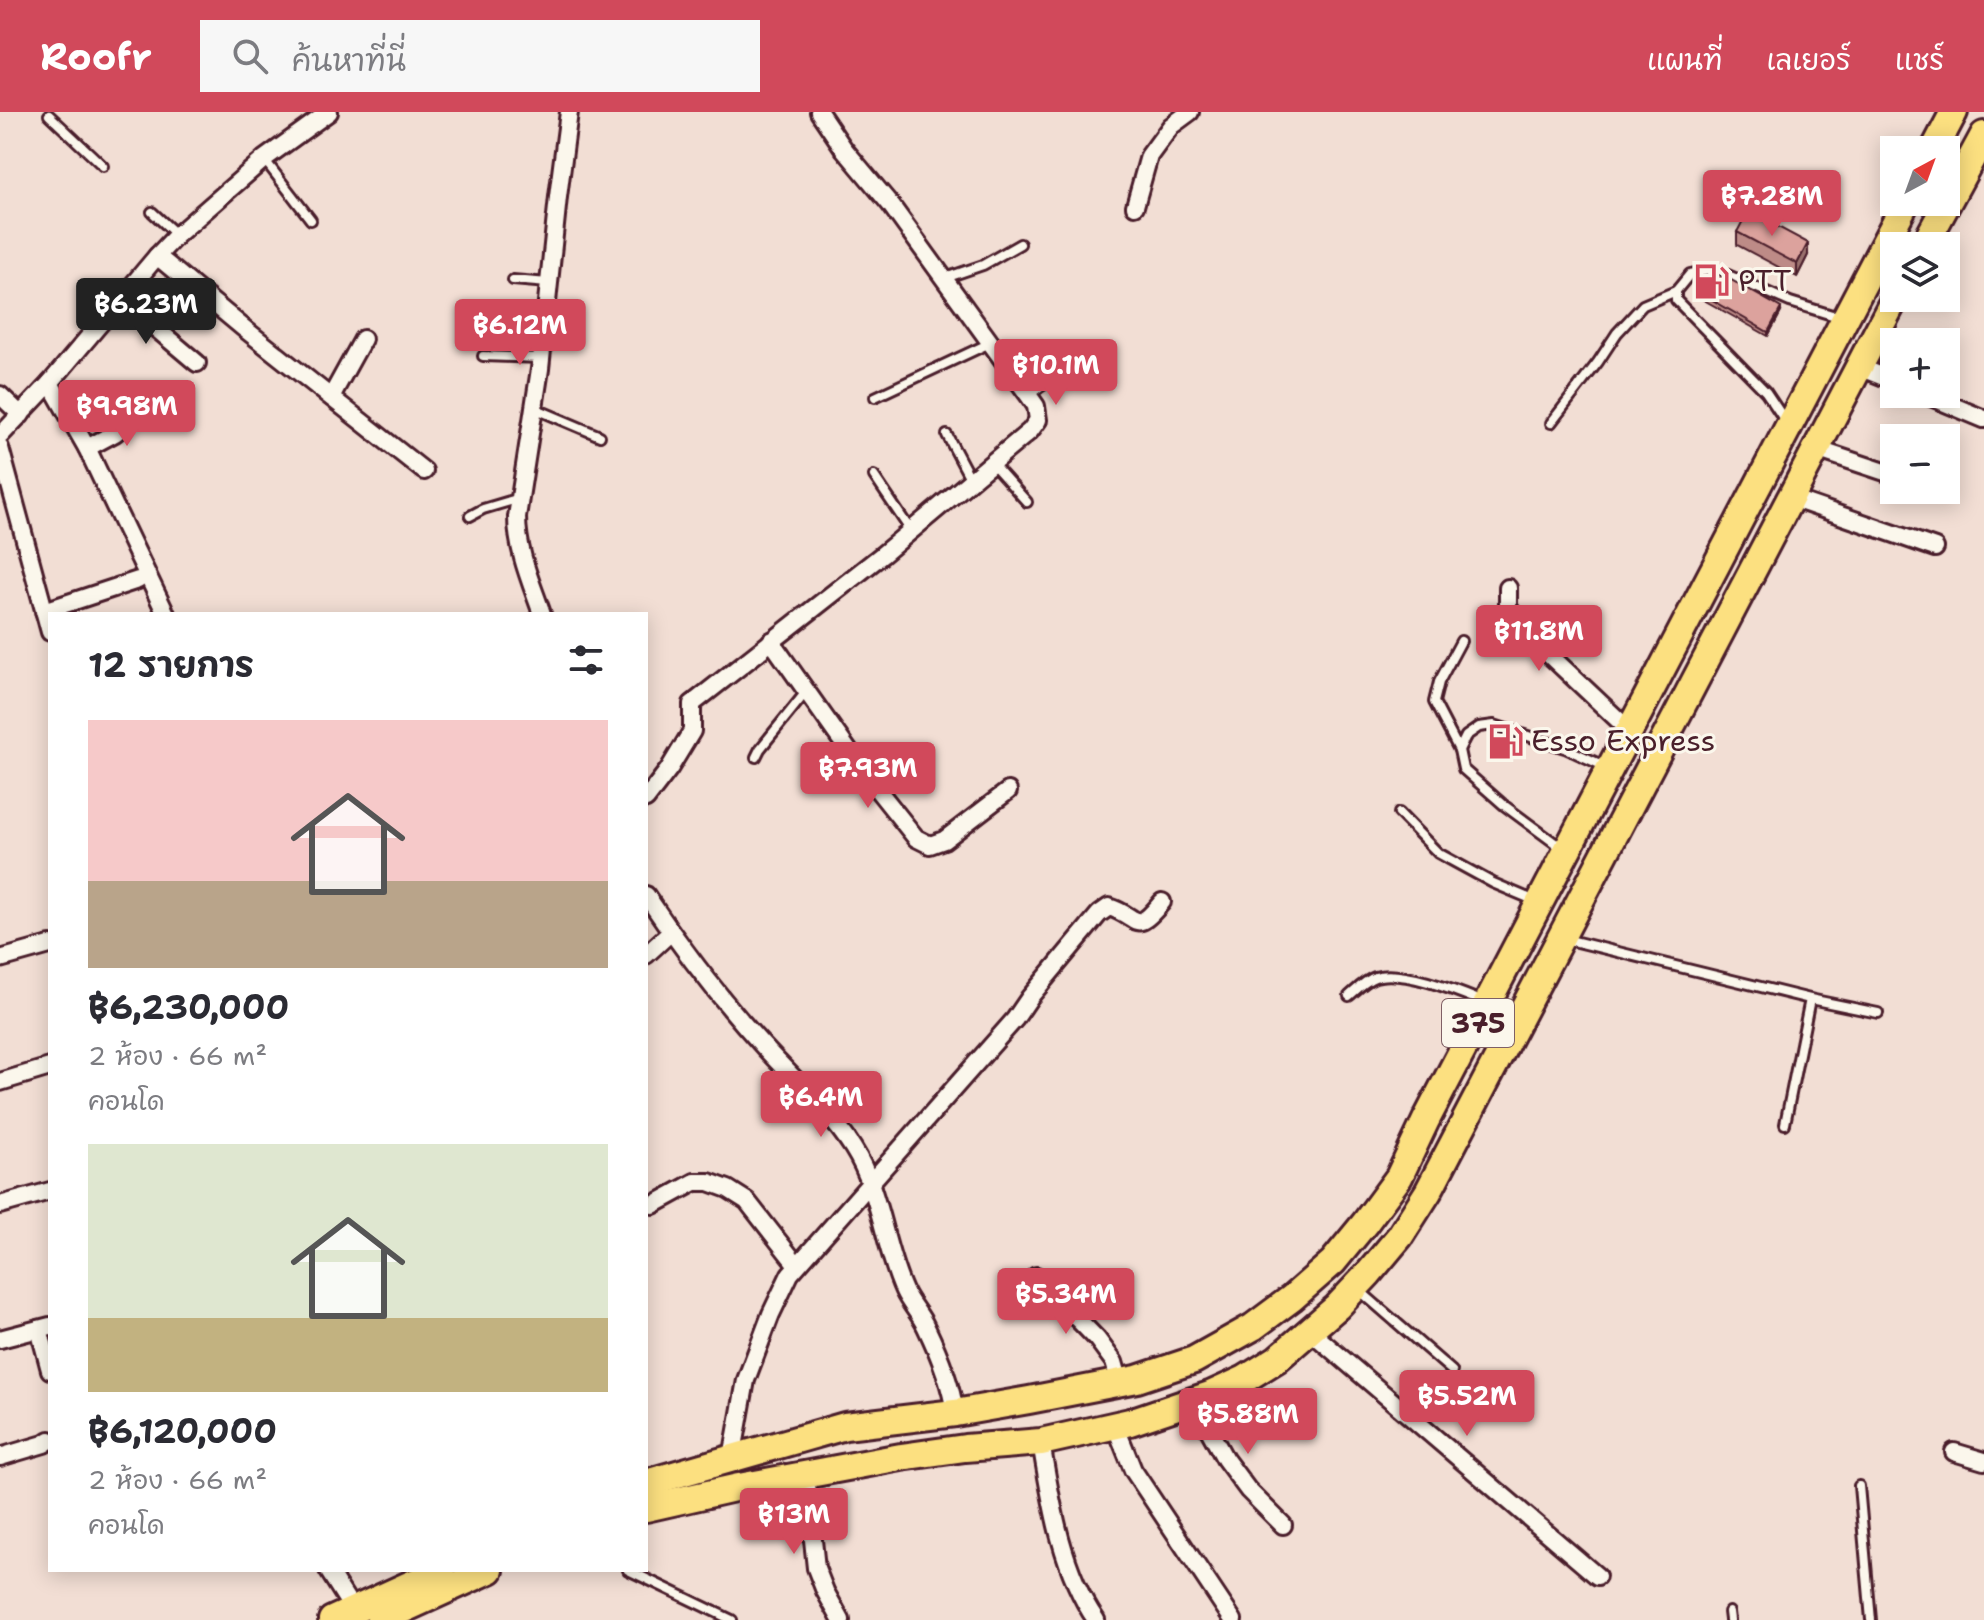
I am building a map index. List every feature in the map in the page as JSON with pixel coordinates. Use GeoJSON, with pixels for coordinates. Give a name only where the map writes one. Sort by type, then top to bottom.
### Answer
{"type":"FeatureCollection","features":[{"type":"Feature","properties":{"kind":"main road"},"geometry":{"type":"LineString","coordinates":[[1941,136],[1954,112]]}},
{"type":"Feature","properties":{"kind":"main road"},"geometry":{"type":"LineString","coordinates":[[1932,232],[1980,152]]}},
{"type":"Feature","properties":{"kind":"main road","name":"375"},"geometry":{"type":"LineString","coordinates":[[648,1482],[845,1426],[955,1413],[1137,1379],[1194,1360],[1253,1327],[1333,1262],[1399,1177],[1899,216]]}},
{"type":"Feature","properties":{"kind":"main road","name":"375"},"geometry":{"type":"LineString","coordinates":[[648,1508],[901,1457],[1041,1442],[1130,1422],[1245,1379],[1277,1359],[1356,1288],[1400,1236],[1428,1192],[1888,312]]}},
{"type":"Feature","properties":{"kind":"main road"},"geometry":{"type":"LineString","coordinates":[[348,1617],[438,1572]]}},
{"type":"Feature","properties":{"kind":"main road"},"geometry":{"type":"LineString","coordinates":[[380,1620],[486,1572]]}},
{"type":"Feature","properties":{"kind":"street"},"geometry":{"type":"LineString","coordinates":[[0,436],[50,383],[177,235],[264,159],[329,112]]}},
{"type":"Feature","properties":{"kind":"street"},"geometry":{"type":"LineString","coordinates":[[541,612],[517,534],[517,517],[541,358],[569,112]]}},
{"type":"Feature","properties":{"kind":"street"},"geometry":{"type":"LineString","coordinates":[[648,796],[692,731],[692,704],[911,531],[1030,431],[1038,420],[1036,406],[1029,396],[819,112]]}},
{"type":"Feature","properties":{"kind":"street"},"geometry":{"type":"LineString","coordinates":[[1135,206],[1149,156],[1171,126],[1190,112]]}},
{"type":"Feature","properties":{"kind":"street"},"geometry":{"type":"LineString","coordinates":[[157,256],[424,471]]}},
{"type":"Feature","properties":{"kind":"street"},"geometry":{"type":"LineString","coordinates":[[121,299],[197,363]]}},
{"type":"Feature","properties":{"kind":"street"},"geometry":{"type":"LineString","coordinates":[[331,397],[363,339]]}},
{"type":"Feature","properties":{"kind":"street"},"geometry":{"type":"LineString","coordinates":[[1859,367],[1880,375]]}},
{"type":"Feature","properties":{"kind":"street"},"geometry":{"type":"LineString","coordinates":[[50,383],[87,448],[165,612]]}},
{"type":"Feature","properties":{"kind":"street"},"geometry":{"type":"LineString","coordinates":[[0,395],[21,415]]}},
{"type":"Feature","properties":{"kind":"street"},"geometry":{"type":"LineString","coordinates":[[1958,408],[1984,419]]}},
{"type":"Feature","properties":{"kind":"street"},"geometry":{"type":"LineString","coordinates":[[87,448],[115,433],[140,411]]}},
{"type":"Feature","properties":{"kind":"street"},"geometry":{"type":"LineString","coordinates":[[0,448],[48,625]]}},
{"type":"Feature","properties":{"kind":"street"},"geometry":{"type":"LineString","coordinates":[[1816,449],[1880,470]]}},
{"type":"Feature","properties":{"kind":"street"},"geometry":{"type":"LineString","coordinates":[[1791,498],[1935,548]]}},
{"type":"Feature","properties":{"kind":"street"},"geometry":{"type":"LineString","coordinates":[[44,611],[138,580]]}},
{"type":"Feature","properties":{"kind":"street"},"geometry":{"type":"LineString","coordinates":[[1508,588],[1508,607],[1525,632],[1630,731]]}},
{"type":"Feature","properties":{"kind":"street"},"geometry":{"type":"LineString","coordinates":[[771,641],[865,774],[916,838],[930,845],[944,840],[1008,791]]}},
{"type":"Feature","properties":{"kind":"street"},"geometry":{"type":"LineString","coordinates":[[648,898],[717,993],[824,1110],[854,1149],[870,1181],[904,1292],[926,1326],[952,1391],[955,1413]]}},
{"type":"Feature","properties":{"kind":"street"},"geometry":{"type":"LineString","coordinates":[[732,1458],[746,1380],[790,1274],[1015,1019],[1099,914],[1109,907],[1142,922],[1162,902]]}},
{"type":"Feature","properties":{"kind":"street"},"geometry":{"type":"LineString","coordinates":[[648,953],[671,932]]}},
{"type":"Feature","properties":{"kind":"street"},"geometry":{"type":"LineString","coordinates":[[0,959],[48,946]]}},
{"type":"Feature","properties":{"kind":"street"},"geometry":{"type":"LineString","coordinates":[[0,1082],[48,1068]]}},
{"type":"Feature","properties":{"kind":"street"},"geometry":{"type":"LineString","coordinates":[[653,1205],[695,1182],[709,1182],[728,1189],[747,1201],[797,1265]]}},
{"type":"Feature","properties":{"kind":"street"},"geometry":{"type":"LineString","coordinates":[[0,1205],[48,1192]]}},
{"type":"Feature","properties":{"kind":"street"},"geometry":{"type":"LineString","coordinates":[[1036,1276],[1097,1339],[1114,1362],[1120,1383]]}},
{"type":"Feature","properties":{"kind":"street"},"geometry":{"type":"LineString","coordinates":[[0,1339],[44,1327],[48,1356]]}},
{"type":"Feature","properties":{"kind":"street"},"geometry":{"type":"LineString","coordinates":[[1310,1331],[1597,1576]]}},
{"type":"Feature","properties":{"kind":"street"},"geometry":{"type":"LineString","coordinates":[[1193,1401],[1225,1459],[1248,1490],[1283,1525]]}},
{"type":"Feature","properties":{"kind":"street"},"geometry":{"type":"LineString","coordinates":[[1115,1425],[1133,1470],[1233,1620]]}},
{"type":"Feature","properties":{"kind":"street"},"geometry":{"type":"LineString","coordinates":[[0,1457],[48,1441]]}},
{"type":"Feature","properties":{"kind":"street"},"geometry":{"type":"LineString","coordinates":[[1041,1442],[1065,1554],[1084,1602],[1096,1620]]}},
{"type":"Feature","properties":{"kind":"street"},"geometry":{"type":"LineString","coordinates":[[1954,1452],[1984,1461]]}},
{"type":"Feature","properties":{"kind":"street"},"geometry":{"type":"LineString","coordinates":[[806,1475],[816,1568],[841,1620]]}},
{"type":"Feature","properties":{"kind":"street"},"geometry":{"type":"LineString","coordinates":[[329,1572],[348,1617]]}},
{"type":"Feature","properties":{"kind":"lane"},"geometry":{"type":"LineString","coordinates":[[49,115],[103,166]]}},
{"type":"Feature","properties":{"kind":"lane"},"geometry":{"type":"LineString","coordinates":[[264,159],[311,220]]}},
{"type":"Feature","properties":{"kind":"lane"},"geometry":{"type":"LineString","coordinates":[[152,212],[177,235]]}},
{"type":"Feature","properties":{"kind":"lane"},"geometry":{"type":"LineString","coordinates":[[944,278],[983,265],[1020,244]]}},
{"type":"Feature","properties":{"kind":"lane"},"geometry":{"type":"LineString","coordinates":[[1551,423],[1617,333],[1643,305],[1676,291],[1690,274],[1714,269],[1790,302],[1832,315],[1847,314]]}},
{"type":"Feature","properties":{"kind":"lane"},"geometry":{"type":"LineString","coordinates":[[513,280],[549,283]]}},
{"type":"Feature","properties":{"kind":"lane"},"geometry":{"type":"LineString","coordinates":[[1676,291],[1676,300],[1766,392],[1789,426]]}},
{"type":"Feature","properties":{"kind":"lane"},"geometry":{"type":"LineString","coordinates":[[498,325],[544,329]]}},
{"type":"Feature","properties":{"kind":"lane"},"geometry":{"type":"LineString","coordinates":[[875,397],[990,343]]}},
{"type":"Feature","properties":{"kind":"lane"},"geometry":{"type":"LineString","coordinates":[[483,356],[541,358]]}},
{"type":"Feature","properties":{"kind":"lane"},"geometry":{"type":"LineString","coordinates":[[1029,396],[1074,362]]}},
{"type":"Feature","properties":{"kind":"lane"},"geometry":{"type":"LineString","coordinates":[[534,408],[600,436]]}},
{"type":"Feature","properties":{"kind":"lane"},"geometry":{"type":"LineString","coordinates":[[947,435],[971,480]]}},
{"type":"Feature","properties":{"kind":"lane"},"geometry":{"type":"LineString","coordinates":[[992,463],[1027,502]]}},
{"type":"Feature","properties":{"kind":"lane"},"geometry":{"type":"LineString","coordinates":[[874,476],[911,531]]}},
{"type":"Feature","properties":{"kind":"lane"},"geometry":{"type":"LineString","coordinates":[[470,516],[520,498]]}},
{"type":"Feature","properties":{"kind":"lane"},"geometry":{"type":"LineString","coordinates":[[1461,641],[1439,682],[1434,702],[1459,750],[1463,769],[1505,806],[1567,852]]}},
{"type":"Feature","properties":{"kind":"lane"},"geometry":{"type":"LineString","coordinates":[[756,757],[807,692]]}},
{"type":"Feature","properties":{"kind":"lane"},"geometry":{"type":"LineString","coordinates":[[1459,750],[1466,736],[1479,727],[1494,725],[1565,748],[1610,769]]}},
{"type":"Feature","properties":{"kind":"lane"},"geometry":{"type":"LineString","coordinates":[[1399,813],[1438,853],[1540,904]]}},
{"type":"Feature","properties":{"kind":"lane"},"geometry":{"type":"LineString","coordinates":[[1560,938],[1878,1013]]}},
{"type":"Feature","properties":{"kind":"lane"},"geometry":{"type":"LineString","coordinates":[[1349,996],[1374,977],[1393,976],[1440,985],[1487,1004]]}},
{"type":"Feature","properties":{"kind":"lane"},"geometry":{"type":"LineString","coordinates":[[1785,1124],[1810,999]]}},
{"type":"Feature","properties":{"kind":"lane"},"geometry":{"type":"LineString","coordinates":[[1356,1288],[1452,1371]]}},
{"type":"Feature","properties":{"kind":"lane"},"geometry":{"type":"LineString","coordinates":[[1859,1486],[1871,1620]]}},
{"type":"Feature","properties":{"kind":"lane"},"geometry":{"type":"LineString","coordinates":[[632,1572],[732,1620]]}},
{"type":"Feature","properties":{"kind":"building"},"geometry":{"type":"Polygon","coordinates":[[[1748,211],[1808,243],[1797,264],[1737,232],[1748,211]]]}},
{"type":"Feature","properties":{"kind":"building"},"geometry":{"type":"Polygon","coordinates":[[[1714,273],[1781,308],[1768,332],[1702,294],[1714,273]]]}},
{"type":"Feature","properties":{"kind":"place","name":"PTT"},"geometry":{"type":"Point","coordinates":[1712,281]}},
{"type":"Feature","properties":{"kind":"place","name":"Esso Express"},"geometry":{"type":"Point","coordinates":[1505,741]}}]}
